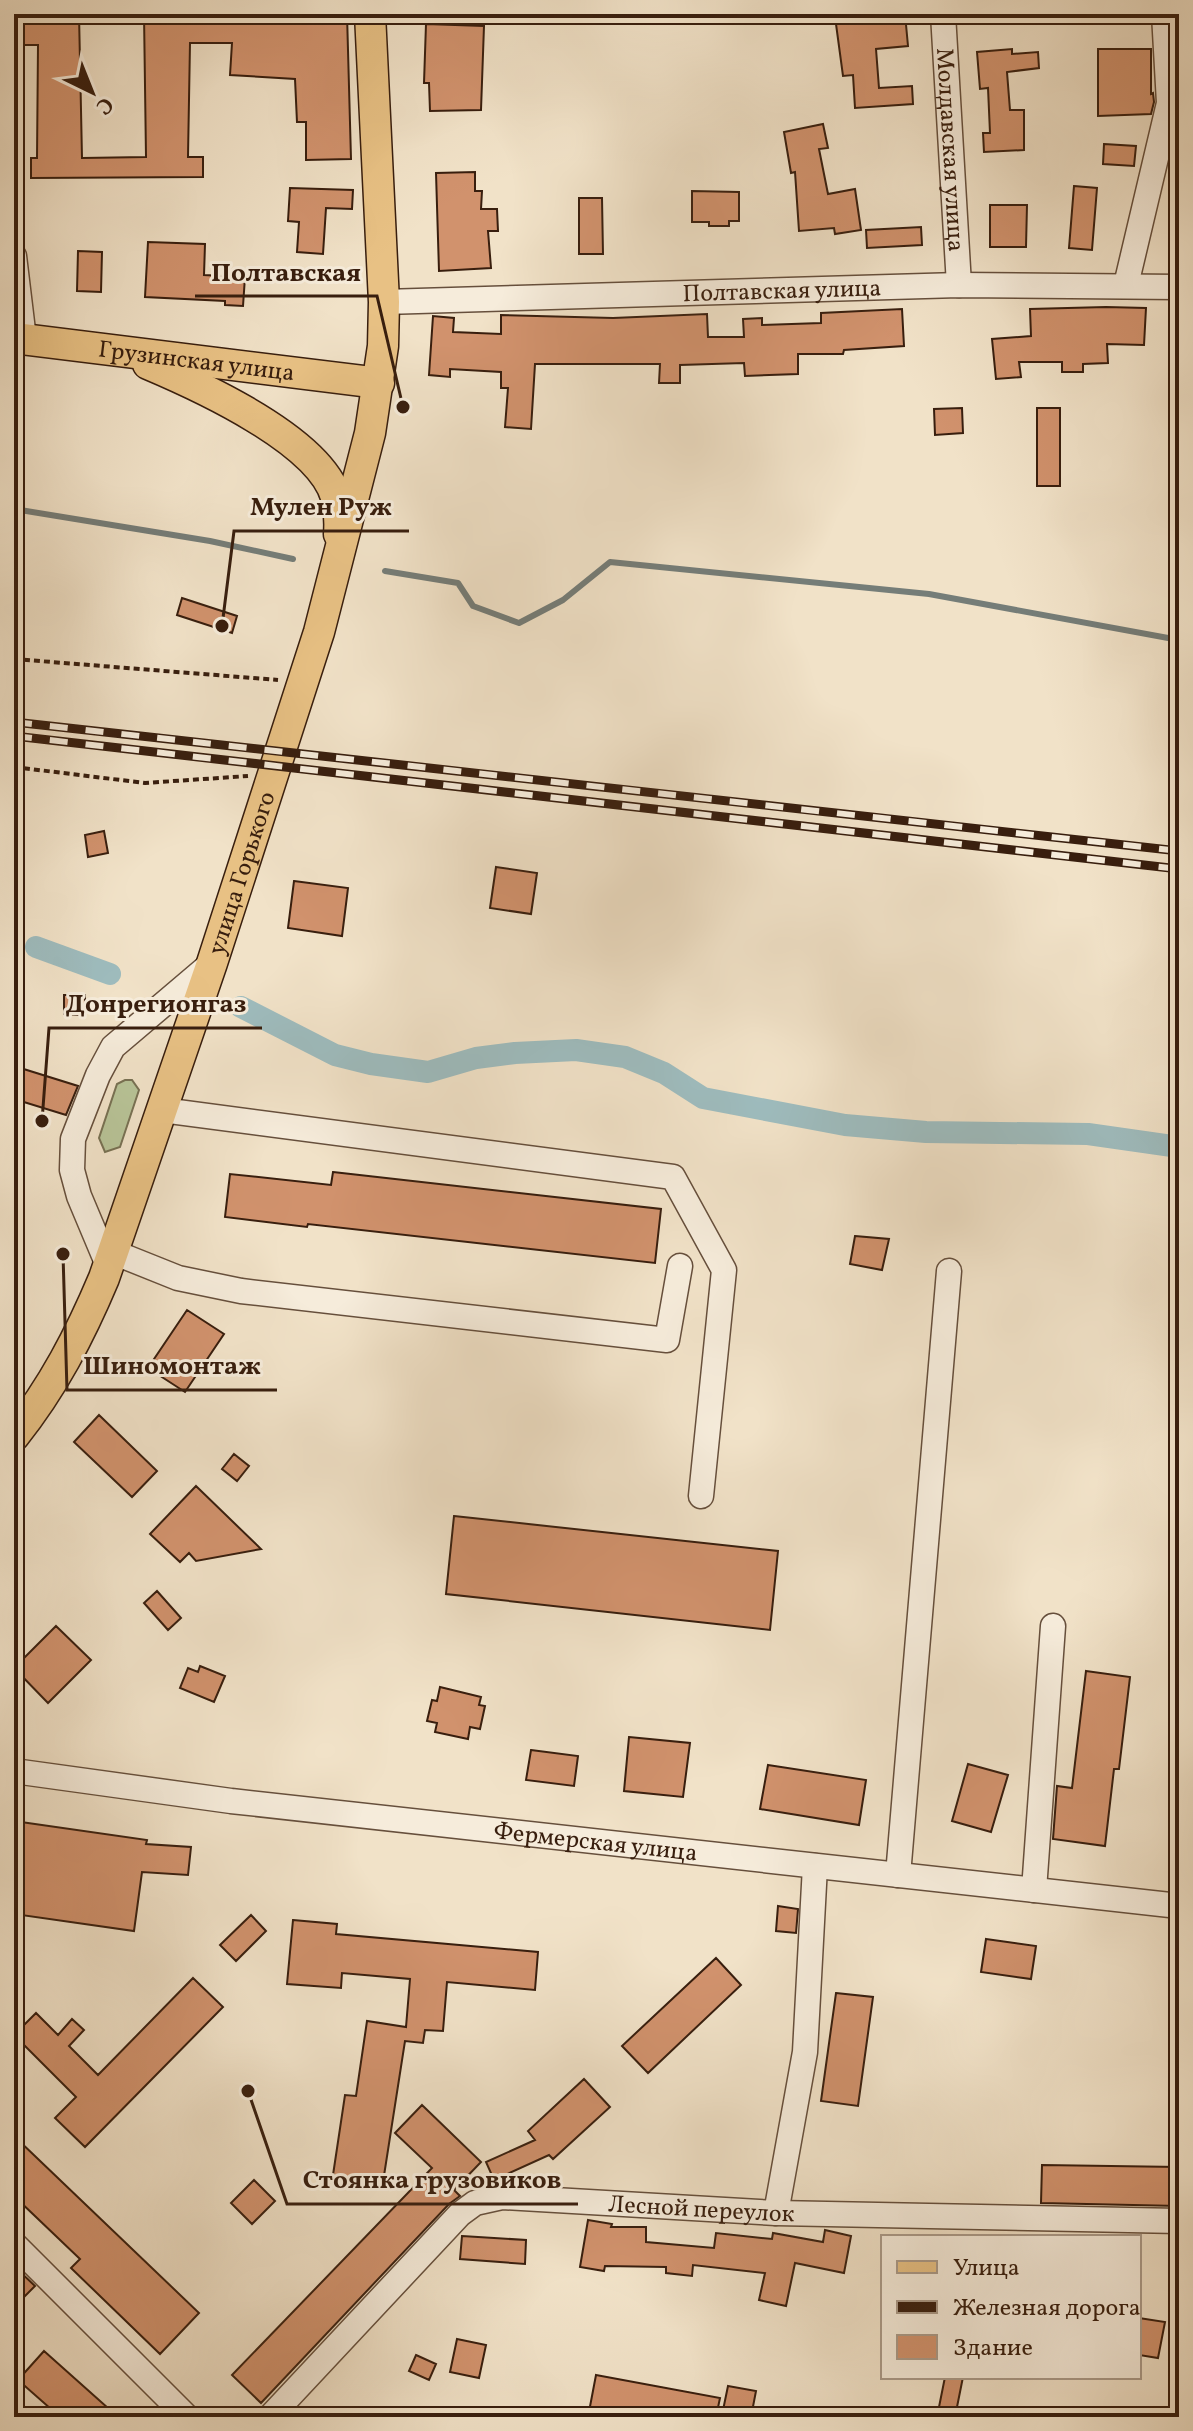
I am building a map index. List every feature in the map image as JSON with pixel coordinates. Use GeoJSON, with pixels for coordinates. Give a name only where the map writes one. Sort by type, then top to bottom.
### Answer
{"type":"FeatureCollection","features":[{"type":"Feature","properties":{"kind":"main road"},"geometry":{"type":"LineString","coordinates":[[337,564],[370,433],[379,383],[384,302],[370,14]]}},
{"type":"Feature","properties":{"kind":"main road","name":"Грузинская улица"},"geometry":{"type":"LineString","coordinates":[[19,338],[379,383]]}},
{"type":"Feature","properties":{"kind":"main road"},"geometry":{"type":"LineString","coordinates":[[93,347],[144,363],[235,405],[278,432],[325,477],[335,495],[340,524],[337,564]]}},
{"type":"Feature","properties":{"kind":"main road","name":"улица Горького"},"geometry":{"type":"LineString","coordinates":[[14,1436],[62,1369],[82,1330],[110,1258],[305,681],[337,564]]}},
{"type":"Feature","properties":{"kind":"street","name":"Молдавская улица"},"geometry":{"type":"LineString","coordinates":[[943,14],[959,285]]}},
{"type":"Feature","properties":{"kind":"street"},"geometry":{"type":"LineString","coordinates":[[1126,285],[1169,103],[1164,14]]}},
{"type":"Feature","properties":{"kind":"street"},"geometry":{"type":"LineString","coordinates":[[14,256],[19,338]]}},
{"type":"Feature","properties":{"kind":"street","name":"Полтавская улица"},"geometry":{"type":"LineString","coordinates":[[384,302],[959,285],[1179,287]]}},
{"type":"Feature","properties":{"kind":"street"},"geometry":{"type":"LineString","coordinates":[[212,963],[113,1047],[98,1075],[73,1139],[72,1170],[79,1196],[110,1258],[178,1278],[241,1291],[667,1340],[680,1266]]}},
{"type":"Feature","properties":{"kind":"street"},"geometry":{"type":"LineString","coordinates":[[162,1110],[673,1177],[724,1270],[701,1496]]}},
{"type":"Feature","properties":{"kind":"street"},"geometry":{"type":"LineString","coordinates":[[898,1875],[949,1271]]}},
{"type":"Feature","properties":{"kind":"street"},"geometry":{"type":"LineString","coordinates":[[1034,1890],[1053,1626]]}},
{"type":"Feature","properties":{"kind":"street","name":"Фермерская улица"},"geometry":{"type":"LineString","coordinates":[[14,1771],[231,1801],[1179,1906]]}},
{"type":"Feature","properties":{"kind":"street"},"geometry":{"type":"LineString","coordinates":[[776,2213],[805,2052],[815,1866]]}},
{"type":"Feature","properties":{"kind":"street","name":"Лесной переулок"},"geometry":{"type":"LineString","coordinates":[[270,2417],[460,2214],[475,2203],[502,2197],[776,2213],[1179,2221]]}},
{"type":"Feature","properties":{"kind":"street"},"geometry":{"type":"LineString","coordinates":[[14,2244],[187,2417]]}},
{"type":"Feature","properties":{"kind":"path"},"geometry":{"type":"LineString","coordinates":[[14,659],[305,681]]}},
{"type":"Feature","properties":{"kind":"path"},"geometry":{"type":"LineString","coordinates":[[14,767],[145,783],[274,774]]}},
{"type":"Feature","properties":{"kind":"green space"},"geometry":{"type":"Polygon","coordinates":[[[132,1080],[139,1090],[120,1147],[105,1152],[99,1138],[117,1084],[132,1080]]]}},
{"type":"Feature","properties":{"kind":"building"},"geometry":{"type":"Polygon","coordinates":[[[14,14],[79,14],[82,158],[146,157],[144,14],[190,14],[190,24],[276,24],[276,14],[347,14],[351,159],[306,160],[306,122],[297,122],[295,79],[230,75],[232,43],[190,43],[188,157],[203,157],[203,177],[31,178],[31,158],[37,158],[38,45],[14,45],[14,14]]]}},
{"type":"Feature","properties":{"kind":"building"},"geometry":{"type":"Polygon","coordinates":[[[849,14],[905,14],[908,46],[876,49],[879,88],[912,86],[913,104],[855,108],[853,75],[843,76],[836,24],[850,22],[849,14]]]}},
{"type":"Feature","properties":{"kind":"building"},"geometry":{"type":"Polygon","coordinates":[[[426,24],[484,26],[481,110],[430,111],[429,83],[424,83],[426,24]]]}},
{"type":"Feature","properties":{"kind":"building"},"geometry":{"type":"Polygon","coordinates":[[[1012,49],[1012,54],[1038,52],[1039,68],[1007,72],[1010,110],[1024,110],[1024,150],[984,152],[983,133],[990,133],[988,88],[980,89],[977,52],[1012,49]]]}},
{"type":"Feature","properties":{"kind":"building"},"geometry":{"type":"Polygon","coordinates":[[[1098,49],[1151,49],[1151,94],[1154,102],[1151,114],[1098,116],[1098,49]]]}},
{"type":"Feature","properties":{"kind":"building"},"geometry":{"type":"Polygon","coordinates":[[[823,124],[828,148],[819,149],[828,194],[855,189],[861,230],[835,234],[834,228],[799,231],[795,172],[791,173],[784,132],[823,124]]]}},
{"type":"Feature","properties":{"kind":"building"},"geometry":{"type":"Polygon","coordinates":[[[1104,144],[1136,146],[1134,166],[1103,164],[1104,144]]]}},
{"type":"Feature","properties":{"kind":"building"},"geometry":{"type":"Polygon","coordinates":[[[475,172],[475,191],[482,191],[481,209],[497,209],[498,231],[488,231],[491,268],[439,271],[436,173],[475,172]]]}},
{"type":"Feature","properties":{"kind":"building"},"geometry":{"type":"Polygon","coordinates":[[[1074,186],[1097,188],[1092,250],[1069,248],[1074,186]]]}},
{"type":"Feature","properties":{"kind":"building"},"geometry":{"type":"Polygon","coordinates":[[[290,188],[353,190],[352,209],[326,208],[323,254],[297,252],[299,222],[288,221],[290,188]]]}},
{"type":"Feature","properties":{"kind":"building"},"geometry":{"type":"Polygon","coordinates":[[[692,191],[739,192],[739,221],[729,221],[729,226],[692,222],[692,191]]]}},
{"type":"Feature","properties":{"kind":"building"},"geometry":{"type":"Polygon","coordinates":[[[579,198],[602,198],[603,254],[579,254],[579,198]]]}},
{"type":"Feature","properties":{"kind":"building"},"geometry":{"type":"Polygon","coordinates":[[[990,205],[1027,205],[1026,247],[990,247],[990,205]]]}},
{"type":"Feature","properties":{"kind":"building"},"geometry":{"type":"Polygon","coordinates":[[[921,227],[922,245],[867,248],[866,230],[921,227]]]}},
{"type":"Feature","properties":{"kind":"building"},"geometry":{"type":"Polygon","coordinates":[[[148,242],[205,244],[204,275],[245,277],[243,306],[225,305],[225,301],[145,297],[148,242]]]}},
{"type":"Feature","properties":{"kind":"building"},"geometry":{"type":"Polygon","coordinates":[[[78,251],[102,252],[101,292],[77,291],[78,251]]]}},
{"type":"Feature","properties":{"kind":"building"},"geometry":{"type":"Polygon","coordinates":[[[1146,308],[1144,345],[1107,344],[1108,363],[1083,364],[1083,372],[1062,372],[1062,362],[1019,362],[1021,377],[996,379],[992,339],[1031,336],[1030,309],[1146,308]]]}},
{"type":"Feature","properties":{"kind":"building"},"geometry":{"type":"Polygon","coordinates":[[[902,309],[904,346],[844,350],[843,354],[798,354],[798,374],[745,376],[744,363],[680,365],[680,383],[659,383],[660,364],[535,364],[531,429],[505,427],[508,388],[501,388],[501,372],[450,369],[450,377],[429,375],[433,316],[454,318],[453,332],[501,334],[501,315],[613,318],[707,314],[708,337],[744,337],[743,319],[762,318],[762,325],[821,323],[821,313],[902,309]]]}},
{"type":"Feature","properties":{"kind":"building"},"geometry":{"type":"Polygon","coordinates":[[[962,408],[963,433],[935,435],[934,409],[962,408]]]}},
{"type":"Feature","properties":{"kind":"building"},"geometry":{"type":"Polygon","coordinates":[[[1037,408],[1060,408],[1060,486],[1037,486],[1037,408]]]}},
{"type":"Feature","properties":{"kind":"building"},"geometry":{"type":"Polygon","coordinates":[[[182,598],[237,616],[232,633],[177,615],[182,598]]]}},
{"type":"Feature","properties":{"kind":"building"},"geometry":{"type":"Polygon","coordinates":[[[104,831],[108,853],[88,857],[85,835],[104,831]]]}},
{"type":"Feature","properties":{"kind":"building"},"geometry":{"type":"Polygon","coordinates":[[[496,867],[537,873],[531,914],[490,908],[496,867]]]}},
{"type":"Feature","properties":{"kind":"building"},"geometry":{"type":"Polygon","coordinates":[[[294,881],[348,888],[342,936],[288,928],[294,881]]]}},
{"type":"Feature","properties":{"kind":"building"},"geometry":{"type":"Polygon","coordinates":[[[64,995],[85,995],[85,1015],[64,1014],[64,995]]]}},
{"type":"Feature","properties":{"kind":"building"},"geometry":{"type":"Polygon","coordinates":[[[14,1066],[78,1086],[66,1115],[14,1099],[14,1066]]]}},
{"type":"Feature","properties":{"kind":"building"},"geometry":{"type":"Polygon","coordinates":[[[333,1172],[661,1209],[655,1263],[225,1217],[230,1174],[331,1185],[333,1172]]]}},
{"type":"Feature","properties":{"kind":"building"},"geometry":{"type":"Polygon","coordinates":[[[855,1236],[889,1239],[882,1270],[850,1264],[855,1236]]]}},
{"type":"Feature","properties":{"kind":"building"},"geometry":{"type":"Polygon","coordinates":[[[187,1310],[224,1334],[185,1392],[148,1368],[187,1310]]]}},
{"type":"Feature","properties":{"kind":"building"},"geometry":{"type":"Polygon","coordinates":[[[99,1415],[157,1471],[132,1497],[74,1442],[99,1415]]]}},
{"type":"Feature","properties":{"kind":"building"},"geometry":{"type":"Polygon","coordinates":[[[234,1454],[249,1466],[237,1481],[222,1469],[234,1454]]]}},
{"type":"Feature","properties":{"kind":"building"},"geometry":{"type":"Polygon","coordinates":[[[196,1486],[261,1549],[196,1561],[189,1553],[180,1562],[150,1534],[196,1486]]]}},
{"type":"Feature","properties":{"kind":"building"},"geometry":{"type":"Polygon","coordinates":[[[454,1516],[778,1551],[770,1630],[446,1594],[454,1516]]]}},
{"type":"Feature","properties":{"kind":"building"},"geometry":{"type":"Polygon","coordinates":[[[157,1591],[181,1618],[168,1630],[144,1603],[157,1591]]]}},
{"type":"Feature","properties":{"kind":"building"},"geometry":{"type":"Polygon","coordinates":[[[56,1626],[91,1660],[48,1703],[14,1668],[56,1626]]]}},
{"type":"Feature","properties":{"kind":"building"},"geometry":{"type":"Polygon","coordinates":[[[200,1666],[225,1676],[214,1702],[180,1688],[188,1668],[198,1672],[200,1666]]]}},
{"type":"Feature","properties":{"kind":"building"},"geometry":{"type":"Polygon","coordinates":[[[1086,1671],[1130,1677],[1119,1769],[1114,1769],[1105,1846],[1053,1839],[1057,1786],[1072,1788],[1086,1671]]]}},
{"type":"Feature","properties":{"kind":"building"},"geometry":{"type":"Polygon","coordinates":[[[440,1687],[481,1697],[479,1705],[485,1706],[480,1729],[470,1727],[468,1739],[435,1732],[437,1723],[427,1721],[432,1700],[437,1701],[440,1687]]]}},
{"type":"Feature","properties":{"kind":"building"},"geometry":{"type":"Polygon","coordinates":[[[629,1737],[690,1743],[683,1797],[624,1791],[629,1737]]]}},
{"type":"Feature","properties":{"kind":"building"},"geometry":{"type":"Polygon","coordinates":[[[531,1750],[578,1756],[574,1786],[526,1780],[531,1750]]]}},
{"type":"Feature","properties":{"kind":"building"},"geometry":{"type":"Polygon","coordinates":[[[968,1764],[1008,1775],[991,1832],[952,1821],[968,1764]]]}},
{"type":"Feature","properties":{"kind":"building"},"geometry":{"type":"Polygon","coordinates":[[[768,1765],[866,1780],[859,1825],[760,1809],[768,1765]]]}},
{"type":"Feature","properties":{"kind":"building"},"geometry":{"type":"Polygon","coordinates":[[[14,1821],[147,1840],[146,1844],[191,1847],[188,1875],[142,1872],[134,1931],[14,1914],[14,1821]]]}},
{"type":"Feature","properties":{"kind":"building"},"geometry":{"type":"Polygon","coordinates":[[[778,1906],[798,1909],[796,1933],[776,1931],[778,1906]]]}},
{"type":"Feature","properties":{"kind":"building"},"geometry":{"type":"Polygon","coordinates":[[[251,1915],[266,1931],[236,1961],[220,1945],[251,1915]]]}},
{"type":"Feature","properties":{"kind":"building"},"geometry":{"type":"Polygon","coordinates":[[[293,1920],[337,1924],[336,1934],[538,1952],[535,1990],[447,1982],[443,2031],[425,2030],[423,2043],[405,2041],[383,2182],[333,2175],[345,2095],[356,2096],[367,2021],[406,2027],[410,1979],[342,1973],[341,1988],[287,1984],[293,1920]]]}},
{"type":"Feature","properties":{"kind":"building"},"geometry":{"type":"Polygon","coordinates":[[[986,1939],[1036,1946],[1031,1979],[981,1972],[986,1939]]]}},
{"type":"Feature","properties":{"kind":"building"},"geometry":{"type":"Polygon","coordinates":[[[716,1958],[741,1985],[648,2073],[622,2046],[716,1958]]]}},
{"type":"Feature","properties":{"kind":"building"},"geometry":{"type":"Polygon","coordinates":[[[193,1978],[223,2007],[85,2147],[55,2118],[76,2097],[14,2035],[36,2013],[58,2035],[72,2019],[84,2030],[69,2046],[98,2075],[193,1978]]]}},
{"type":"Feature","properties":{"kind":"building"},"geometry":{"type":"Polygon","coordinates":[[[836,1993],[873,1997],[858,2106],[821,2101],[836,1993]]]}},
{"type":"Feature","properties":{"kind":"building"},"geometry":{"type":"Polygon","coordinates":[[[584,2079],[610,2107],[553,2159],[549,2155],[494,2180],[486,2162],[535,2140],[528,2131],[584,2079]]]}},
{"type":"Feature","properties":{"kind":"building"},"geometry":{"type":"Polygon","coordinates":[[[422,2105],[481,2162],[454,2190],[460,2196],[261,2403],[232,2375],[432,2168],[395,2133],[422,2105]]]}},
{"type":"Feature","properties":{"kind":"building"},"geometry":{"type":"Polygon","coordinates":[[[14,2136],[199,2313],[160,2354],[71,2268],[80,2259],[14,2196],[14,2136]]]}},
{"type":"Feature","properties":{"kind":"building"},"geometry":{"type":"Polygon","coordinates":[[[1042,2165],[1179,2167],[1179,2206],[1041,2203],[1042,2165]]]}},
{"type":"Feature","properties":{"kind":"building"},"geometry":{"type":"Polygon","coordinates":[[[254,2180],[275,2201],[252,2224],[231,2203],[254,2180]]]}},
{"type":"Feature","properties":{"kind":"building"},"geometry":{"type":"Polygon","coordinates":[[[588,2220],[612,2224],[611,2227],[646,2227],[646,2242],[714,2248],[716,2233],[772,2239],[773,2233],[823,2242],[825,2230],[851,2236],[844,2273],[795,2263],[786,2306],[759,2300],[765,2273],[693,2265],[692,2276],[666,2273],[666,2267],[605,2266],[604,2271],[580,2267],[588,2220]]]}},
{"type":"Feature","properties":{"kind":"building"},"geometry":{"type":"Polygon","coordinates":[[[462,2236],[526,2240],[525,2264],[460,2259],[462,2236]]]}},
{"type":"Feature","properties":{"kind":"building"},"geometry":{"type":"Polygon","coordinates":[[[14,2266],[35,2286],[14,2307],[14,2266]]]}},
{"type":"Feature","properties":{"kind":"building"},"geometry":{"type":"Polygon","coordinates":[[[1141,2318],[1165,2322],[1158,2358],[1141,2355],[1141,2318]]]}},
{"type":"Feature","properties":{"kind":"building"},"geometry":{"type":"Polygon","coordinates":[[[457,2339],[486,2345],[479,2378],[450,2372],[457,2339]]]}},
{"type":"Feature","properties":{"kind":"building"},"geometry":{"type":"Polygon","coordinates":[[[44,2351],[118,2417],[60,2417],[18,2380],[44,2351]]]}},
{"type":"Feature","properties":{"kind":"building"},"geometry":{"type":"Polygon","coordinates":[[[416,2355],[436,2364],[429,2380],[409,2371],[416,2355]]]}},
{"type":"Feature","properties":{"kind":"building"},"geometry":{"type":"Polygon","coordinates":[[[596,2375],[720,2398],[716,2417],[588,2417],[596,2375]]]}},
{"type":"Feature","properties":{"kind":"building"},"geometry":{"type":"Polygon","coordinates":[[[945,2379],[963,2379],[955,2417],[937,2417],[945,2379]]]}},
{"type":"Feature","properties":{"kind":"building"},"geometry":{"type":"Polygon","coordinates":[[[728,2386],[756,2391],[751,2417],[722,2415],[728,2386]]]}},
{"type":"Feature","properties":{"kind":"waterway"},"geometry":{"type":"LineString","coordinates":[[14,509],[210,541],[293,559]]}},
{"type":"Feature","properties":{"kind":"waterway"},"geometry":{"type":"LineString","coordinates":[[385,571],[458,583],[473,606],[519,623],[563,600],[610,562],[929,594],[1179,640]]}},
{"type":"Feature","properties":{"kind":"waterway"},"geometry":{"type":"LineString","coordinates":[[36,947],[110,974]]}},
{"type":"Feature","properties":{"kind":"waterway"},"geometry":{"type":"LineString","coordinates":[[241,1007],[335,1055],[371,1064],[428,1072],[476,1058],[576,1050],[625,1057],[664,1073],[703,1098],[845,1125],[926,1132],[1088,1134],[1179,1147]]}},
{"type":"Feature","properties":{"kind":"railway"},"geometry":{"type":"LineString","coordinates":[[14,722],[1179,851]]}},
{"type":"Feature","properties":{"kind":"railway"},"geometry":{"type":"LineString","coordinates":[[14,736],[1179,869]]}},
{"type":"Feature","properties":{"kind":"place","name":"Полтавская"},"geometry":{"type":"Point","coordinates":[403,407]}},
{"type":"Feature","properties":{"kind":"place","name":"Мулен Руж"},"geometry":{"type":"Point","coordinates":[222,626]}},
{"type":"Feature","properties":{"kind":"place","name":"Донрегионгаз"},"geometry":{"type":"Point","coordinates":[42,1121]}},
{"type":"Feature","properties":{"kind":"place","name":"Шиномонтаж"},"geometry":{"type":"Point","coordinates":[63,1254]}},
{"type":"Feature","properties":{"kind":"place","name":"Стоянка грузовиков"},"geometry":{"type":"Point","coordinates":[248,2091]}}]}
